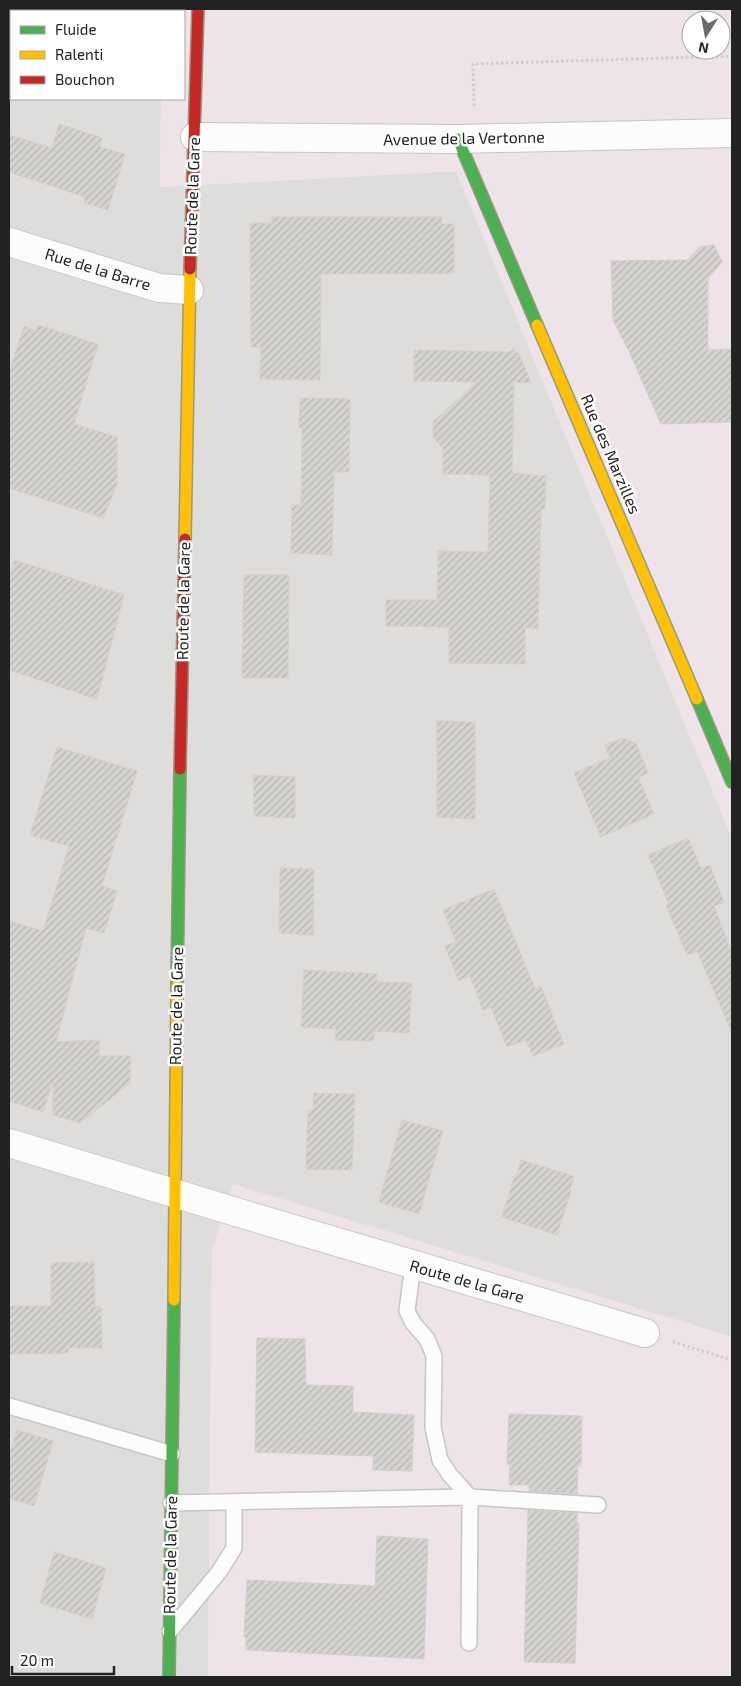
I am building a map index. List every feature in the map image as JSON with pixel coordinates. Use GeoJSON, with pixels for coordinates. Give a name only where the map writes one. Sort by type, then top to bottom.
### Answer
{"type":"FeatureCollection","features":[{"type":"Feature","properties":{"kind":"main road","name":"Route de la Gare"},"geometry":{"type":"LineString","coordinates":[[169,1677],[175,1066],[189,290],[198,9]]}},
{"type":"Feature","properties":{"kind":"main road","name":"Rue des Marzilles"},"geometry":{"type":"LineString","coordinates":[[458,139],[732,782]]}},
{"type":"Feature","properties":{"kind":"street","name":"Avenue de la Vertonne"},"geometry":{"type":"LineString","coordinates":[[195,137],[458,139],[732,132]]}},
{"type":"Feature","properties":{"kind":"street","name":"Rue de la Barre"},"geometry":{"type":"LineString","coordinates":[[9,242],[159,288],[189,290]]}},
{"type":"Feature","properties":{"kind":"street"},"geometry":{"type":"LineString","coordinates":[[9,1143],[175,1193]]}},
{"type":"Feature","properties":{"kind":"street","name":"Route de la Gare"},"geometry":{"type":"LineString","coordinates":[[175,1193],[645,1333]]}},
{"type":"Feature","properties":{"kind":"lane"},"geometry":{"type":"LineString","coordinates":[[413,1265],[407,1311],[413,1323],[427,1339],[434,1356],[433,1428],[440,1460],[450,1475],[470,1497],[469,1643]]}},
{"type":"Feature","properties":{"kind":"lane"},"geometry":{"type":"LineString","coordinates":[[9,1406],[172,1454]]}},
{"type":"Feature","properties":{"kind":"lane"},"geometry":{"type":"LineString","coordinates":[[171,1503],[470,1497],[598,1505]]}},
{"type":"Feature","properties":{"kind":"lane"},"geometry":{"type":"LineString","coordinates":[[169,1632],[219,1572],[234,1548],[234,1503]]}},
{"type":"Feature","properties":{"kind":"path"},"geometry":{"type":"LineString","coordinates":[[474,113],[473,64],[732,56]]}},
{"type":"Feature","properties":{"kind":"path"},"geometry":{"type":"LineString","coordinates":[[645,1333],[732,1360]]}},
{"type":"Feature","properties":{"kind":"shaded area"},"geometry":{"type":"Polygon","coordinates":[[[9,9],[162,9],[10,10],[10,100],[161,100],[160,187],[456,171],[732,838],[732,1337],[233,1185],[212,1250],[208,1677],[9,1677],[9,9]]]}},
{"type":"Feature","properties":{"kind":"shaded area"},"geometry":{"type":"Polygon","coordinates":[[[162,9],[732,9],[732,838],[456,171],[160,187],[161,100],[185,100],[185,10],[162,9]]]}},
{"type":"Feature","properties":{"kind":"shaded area"},"geometry":{"type":"Polygon","coordinates":[[[233,1184],[732,1337],[732,1677],[208,1677],[212,1250],[233,1184]]]}},
{"type":"Feature","properties":{"kind":"building"},"geometry":{"type":"Polygon","coordinates":[[[59,124],[102,138],[100,147],[125,154],[108,210],[84,203],[85,197],[9,172],[9,135],[52,148],[59,124]]]}},
{"type":"Feature","properties":{"kind":"building"},"geometry":{"type":"Polygon","coordinates":[[[272,217],[442,217],[441,224],[454,224],[454,273],[321,274],[320,380],[260,379],[261,347],[251,347],[250,223],[272,223],[272,217]]]}},
{"type":"Feature","properties":{"kind":"building"},"geometry":{"type":"Polygon","coordinates":[[[714,245],[722,262],[708,279],[708,350],[732,349],[732,422],[661,424],[613,320],[611,261],[688,260],[700,247],[714,245]]]}},
{"type":"Feature","properties":{"kind":"building"},"geometry":{"type":"Polygon","coordinates":[[[38,325],[98,344],[74,424],[117,437],[117,484],[103,518],[9,488],[9,373],[24,326],[36,331],[38,325]]]}},
{"type":"Feature","properties":{"kind":"building"},"geometry":{"type":"Polygon","coordinates":[[[514,348],[514,352],[519,353],[531,383],[514,382],[512,473],[546,476],[545,508],[541,509],[538,628],[525,628],[525,664],[449,663],[449,627],[386,626],[386,600],[437,600],[438,551],[488,552],[490,475],[443,474],[443,448],[433,437],[433,422],[477,382],[414,381],[414,350],[510,352],[514,348]]]}},
{"type":"Feature","properties":{"kind":"building"},"geometry":{"type":"Polygon","coordinates":[[[300,398],[350,399],[349,472],[334,472],[332,555],[291,553],[292,505],[301,505],[302,428],[299,428],[300,398]]]}},
{"type":"Feature","properties":{"kind":"building"},"geometry":{"type":"Polygon","coordinates":[[[14,560],[124,595],[97,699],[9,670],[9,579],[14,560]]]}},
{"type":"Feature","properties":{"kind":"building"},"geometry":{"type":"Polygon","coordinates":[[[244,575],[289,575],[288,678],[242,678],[244,575]]]}},
{"type":"Feature","properties":{"kind":"building"},"geometry":{"type":"Polygon","coordinates":[[[437,721],[475,722],[475,819],[437,817],[437,721]]]}},
{"type":"Feature","properties":{"kind":"building"},"geometry":{"type":"Polygon","coordinates":[[[623,738],[636,743],[648,773],[638,777],[654,814],[601,837],[574,773],[610,758],[605,745],[623,738]]]}},
{"type":"Feature","properties":{"kind":"building"},"geometry":{"type":"Polygon","coordinates":[[[57,747],[137,771],[102,886],[117,891],[104,933],[86,928],[56,1042],[99,1040],[99,1056],[131,1056],[130,1083],[80,1123],[53,1115],[53,1081],[43,1112],[9,1101],[9,921],[43,931],[69,846],[30,835],[57,747]]]}},
{"type":"Feature","properties":{"kind":"building"},"geometry":{"type":"Polygon","coordinates":[[[253,775],[295,777],[295,818],[254,816],[253,775]]]}},
{"type":"Feature","properties":{"kind":"building"},"geometry":{"type":"Polygon","coordinates":[[[688,838],[701,868],[710,865],[724,902],[714,906],[732,953],[732,1033],[697,951],[687,955],[666,905],[669,904],[648,855],[688,838]]]}},
{"type":"Feature","properties":{"kind":"building"},"geometry":{"type":"Polygon","coordinates":[[[280,868],[314,869],[313,935],[279,933],[280,868]]]}},
{"type":"Feature","properties":{"kind":"building"},"geometry":{"type":"Polygon","coordinates":[[[494,889],[535,989],[541,986],[564,1044],[533,1056],[526,1040],[507,1047],[491,1007],[483,1010],[470,976],[459,981],[445,946],[456,942],[443,910],[494,889]]]}},
{"type":"Feature","properties":{"kind":"building"},"geometry":{"type":"Polygon","coordinates":[[[304,970],[377,974],[377,982],[412,983],[409,1033],[374,1031],[374,1041],[335,1040],[336,1029],[301,1027],[304,970]]]}},
{"type":"Feature","properties":{"kind":"building"},"geometry":{"type":"Polygon","coordinates":[[[314,1093],[355,1094],[352,1170],[306,1169],[308,1110],[313,1110],[314,1093]]]}},
{"type":"Feature","properties":{"kind":"building"},"geometry":{"type":"Polygon","coordinates":[[[402,1120],[443,1131],[419,1214],[379,1202],[402,1120]]]}},
{"type":"Feature","properties":{"kind":"building"},"geometry":{"type":"Polygon","coordinates":[[[521,1160],[574,1176],[557,1235],[502,1217],[521,1160]]]}},
{"type":"Feature","properties":{"kind":"building"},"geometry":{"type":"Polygon","coordinates":[[[94,1262],[95,1307],[101,1307],[102,1348],[68,1348],[67,1353],[9,1354],[9,1306],[51,1306],[51,1263],[94,1262]]]}},
{"type":"Feature","properties":{"kind":"building"},"geometry":{"type":"Polygon","coordinates":[[[257,1338],[305,1339],[306,1385],[353,1386],[353,1412],[414,1415],[412,1471],[373,1470],[373,1456],[255,1452],[257,1338]]]}},
{"type":"Feature","properties":{"kind":"building"},"geometry":{"type":"Polygon","coordinates":[[[509,1414],[582,1416],[581,1466],[578,1466],[577,1494],[529,1491],[529,1485],[509,1485],[510,1464],[507,1465],[509,1414]]]}},
{"type":"Feature","properties":{"kind":"building"},"geometry":{"type":"Polygon","coordinates":[[[17,1430],[53,1441],[34,1506],[9,1498],[9,1456],[17,1430]]]}},
{"type":"Feature","properties":{"kind":"building"},"geometry":{"type":"Polygon","coordinates":[[[528,1510],[577,1513],[577,1524],[579,1524],[575,1663],[524,1662],[528,1510]]]}},
{"type":"Feature","properties":{"kind":"building"},"geometry":{"type":"Polygon","coordinates":[[[377,1536],[428,1539],[424,1659],[246,1650],[246,1637],[244,1637],[247,1580],[375,1586],[377,1536]]]}},
{"type":"Feature","properties":{"kind":"building"},"geometry":{"type":"Polygon","coordinates":[[[54,1552],[106,1568],[92,1619],[40,1603],[54,1552]]]}},
{"type":"Feature","properties":{"kind":"traffic: fast"},"geometry":{"type":"LineString","coordinates":[[458,139],[537,325]]}},
{"type":"Feature","properties":{"kind":"traffic: fast"},"geometry":{"type":"LineString","coordinates":[[697,699],[732,782]]}},
{"type":"Feature","properties":{"kind":"traffic: fast"},"geometry":{"type":"LineString","coordinates":[[177,986],[180,769]]}},
{"type":"Feature","properties":{"kind":"traffic: fast"},"geometry":{"type":"LineString","coordinates":[[169,1677],[174,1300]]}},
{"type":"Feature","properties":{"kind":"traffic: slow"},"geometry":{"type":"LineString","coordinates":[[185,539],[190,269]]}},
{"type":"Feature","properties":{"kind":"traffic: slow"},"geometry":{"type":"LineString","coordinates":[[537,325],[697,699]]}},
{"type":"Feature","properties":{"kind":"traffic: slow"},"geometry":{"type":"LineString","coordinates":[[174,1300],[177,986]]}},
{"type":"Feature","properties":{"kind":"traffic: jam"},"geometry":{"type":"LineString","coordinates":[[190,269],[198,9]]}},
{"type":"Feature","properties":{"kind":"traffic: jam"},"geometry":{"type":"LineString","coordinates":[[180,769],[185,539]]}}]}
